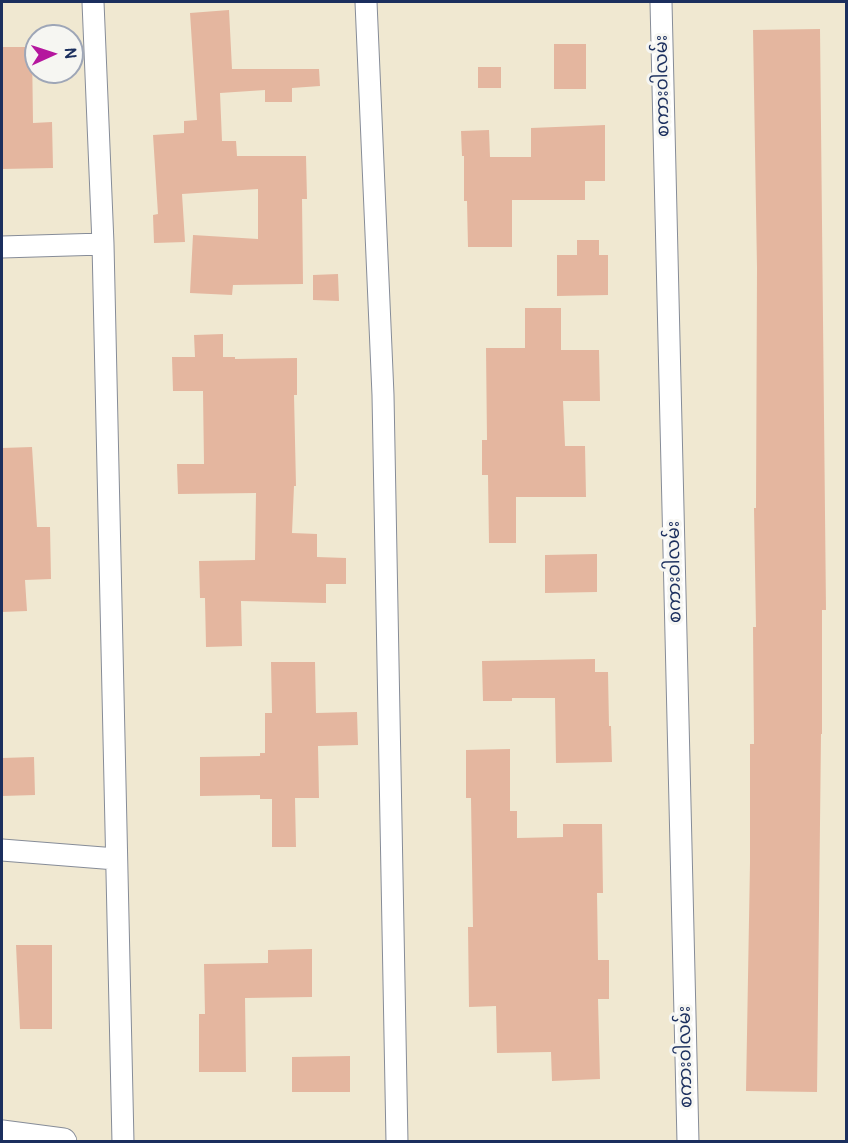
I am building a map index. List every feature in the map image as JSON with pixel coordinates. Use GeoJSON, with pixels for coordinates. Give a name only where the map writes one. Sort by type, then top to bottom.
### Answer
{"type":"FeatureCollection","features":[{"type":"Feature","properties":{"kind":"street"},"geometry":{"type":"LineString","coordinates":[[93,2],[102,244],[123,1142]]}},
{"type":"Feature","properties":{"kind":"street"},"geometry":{"type":"LineString","coordinates":[[366,2],[383,395],[397,1142]]}},
{"type":"Feature","properties":{"kind":"street","name":"စကားဝါလမ်း"},"geometry":{"type":"LineString","coordinates":[[661,2],[688,1142]]}},
{"type":"Feature","properties":{"kind":"street"},"geometry":{"type":"LineString","coordinates":[[2,247],[102,244]]}},
{"type":"Feature","properties":{"kind":"street"},"geometry":{"type":"LineString","coordinates":[[2,850],[116,860]]}},
{"type":"Feature","properties":{"kind":"street"},"geometry":{"type":"LineString","coordinates":[[2,1134],[63,1142]]}},
{"type":"Feature","properties":{"kind":"building"},"geometry":{"type":"Polygon","coordinates":[[[229,10],[232,69],[319,69],[320,86],[292,88],[292,102],[265,102],[265,90],[220,93],[222,141],[236,141],[237,156],[306,156],[307,199],[302,199],[303,284],[233,285],[232,295],[190,293],[193,235],[258,239],[258,189],[182,194],[185,242],[154,243],[153,215],[158,214],[153,135],[184,133],[184,121],[197,120],[190,13],[229,10]]]}},
{"type":"Feature","properties":{"kind":"building"},"geometry":{"type":"Polygon","coordinates":[[[820,29],[826,610],[822,610],[817,1092],[746,1091],[750,744],[754,744],[753,627],[756,627],[754,508],[756,508],[757,268],[753,30],[820,29]]]}},
{"type":"Feature","properties":{"kind":"building"},"geometry":{"type":"Polygon","coordinates":[[[554,44],[586,44],[586,89],[554,89],[554,44]]]}},
{"type":"Feature","properties":{"kind":"building"},"geometry":{"type":"Polygon","coordinates":[[[2,47],[24,47],[24,84],[32,84],[33,123],[52,122],[53,168],[2,169],[2,47]]]}},
{"type":"Feature","properties":{"kind":"building"},"geometry":{"type":"Polygon","coordinates":[[[478,67],[501,67],[501,88],[478,88],[478,67]]]}},
{"type":"Feature","properties":{"kind":"building"},"geometry":{"type":"Polygon","coordinates":[[[605,125],[605,181],[585,181],[585,200],[512,200],[512,247],[468,247],[461,131],[489,130],[490,157],[531,157],[531,128],[605,125]]]}},
{"type":"Feature","properties":{"kind":"building"},"geometry":{"type":"Polygon","coordinates":[[[577,240],[599,240],[599,255],[608,255],[608,295],[557,296],[557,255],[577,255],[577,240]]]}},
{"type":"Feature","properties":{"kind":"building"},"geometry":{"type":"Polygon","coordinates":[[[338,274],[339,301],[313,300],[313,275],[338,274]]]}},
{"type":"Feature","properties":{"kind":"building"},"geometry":{"type":"Polygon","coordinates":[[[525,308],[561,308],[561,350],[599,350],[600,401],[563,401],[565,446],[585,446],[586,497],[516,497],[516,543],[489,543],[488,475],[482,475],[482,440],[487,440],[486,348],[525,348],[525,308]]]}},
{"type":"Feature","properties":{"kind":"building"},"geometry":{"type":"Polygon","coordinates":[[[223,334],[223,357],[235,357],[235,359],[297,358],[297,395],[294,395],[296,486],[294,486],[292,533],[317,534],[317,557],[346,558],[346,584],[326,584],[326,603],[241,601],[242,646],[206,647],[205,598],[200,598],[199,561],[255,560],[256,493],[178,494],[177,464],[204,464],[203,391],[173,391],[172,357],[195,357],[194,335],[223,334]]]}},
{"type":"Feature","properties":{"kind":"building"},"geometry":{"type":"Polygon","coordinates":[[[32,447],[37,527],[50,527],[51,579],[25,580],[27,611],[2,612],[2,448],[32,447]]]}},
{"type":"Feature","properties":{"kind":"building"},"geometry":{"type":"Polygon","coordinates":[[[597,554],[597,592],[545,593],[545,555],[597,554]]]}},
{"type":"Feature","properties":{"kind":"building"},"geometry":{"type":"Polygon","coordinates":[[[595,659],[595,672],[608,672],[612,762],[556,763],[555,698],[483,701],[482,661],[595,659]]]}},
{"type":"Feature","properties":{"kind":"building"},"geometry":{"type":"Polygon","coordinates":[[[271,662],[315,662],[316,713],[357,712],[358,745],[318,746],[319,798],[295,798],[296,847],[272,847],[272,799],[260,799],[260,795],[200,796],[200,757],[260,756],[260,753],[265,753],[265,713],[272,713],[271,662]]]}},
{"type":"Feature","properties":{"kind":"building"},"geometry":{"type":"Polygon","coordinates":[[[510,749],[510,811],[517,811],[517,838],[563,837],[563,824],[602,824],[603,893],[597,893],[598,960],[609,960],[609,999],[598,999],[600,1079],[552,1081],[551,1052],[497,1053],[496,1006],[469,1007],[468,927],[473,927],[471,798],[466,798],[466,750],[510,749]]]}},
{"type":"Feature","properties":{"kind":"building"},"geometry":{"type":"Polygon","coordinates":[[[34,757],[35,795],[2,796],[2,758],[34,757]]]}},
{"type":"Feature","properties":{"kind":"building"},"geometry":{"type":"Polygon","coordinates":[[[16,945],[52,945],[52,1029],[20,1029],[16,945]]]}},
{"type":"Feature","properties":{"kind":"building"},"geometry":{"type":"Polygon","coordinates":[[[312,949],[312,997],[245,998],[246,1072],[199,1072],[199,1014],[205,1014],[204,964],[268,963],[268,950],[312,949]]]}},
{"type":"Feature","properties":{"kind":"building"},"geometry":{"type":"Polygon","coordinates":[[[350,1056],[350,1092],[292,1092],[292,1057],[350,1056]]]}}]}
